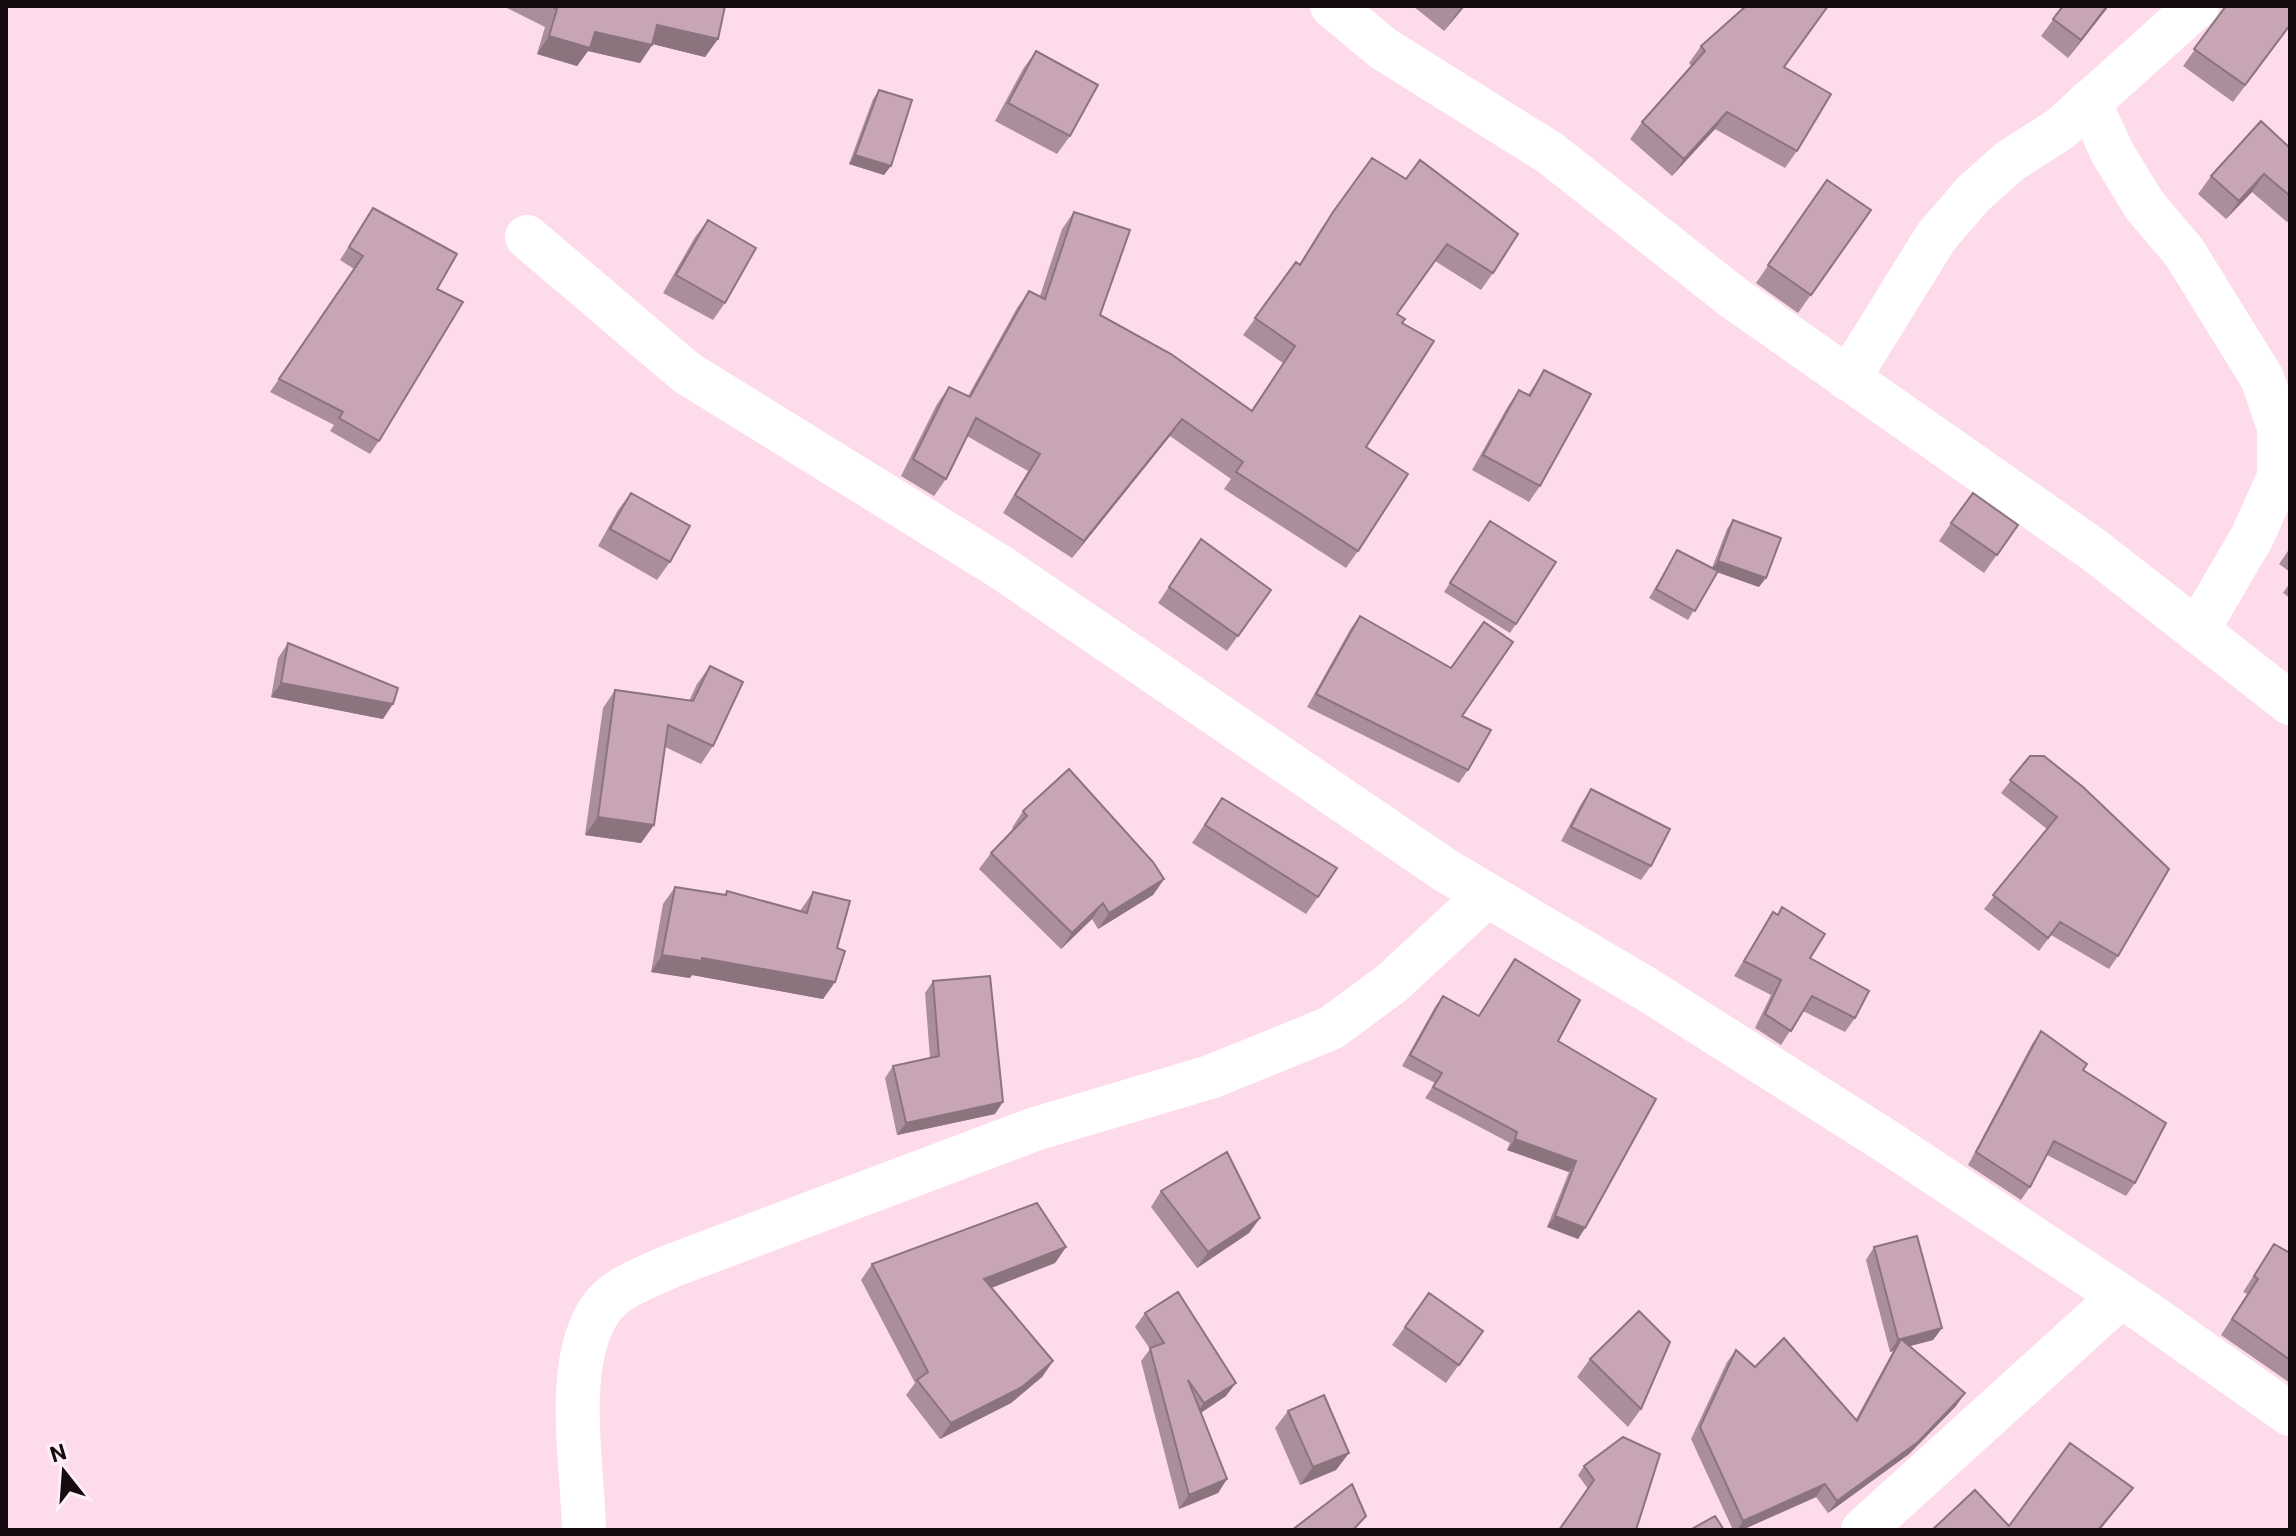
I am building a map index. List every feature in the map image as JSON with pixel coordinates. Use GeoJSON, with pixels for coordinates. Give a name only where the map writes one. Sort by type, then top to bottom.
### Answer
{"type":"FeatureCollection","features":[{"type":"Feature","properties":{"kind":"street"},"geometry":{"type":"LineString","coordinates":[[1332,6],[1384,49],[1550,153],[1734,298],[2094,550],[2290,703]]}},
{"type":"Feature","properties":{"kind":"street"},"geometry":{"type":"LineString","coordinates":[[1848,379],[1936,237],[1973,194],[2010,161],[2060,129],[2197,6]]}},
{"type":"Feature","properties":{"kind":"street"},"geometry":{"type":"LineString","coordinates":[[2089,102],[2113,154],[2137,193],[2184,252],[2262,378],[2284,422],[2279,477],[2252,537],[2197,631]]}},
{"type":"Feature","properties":{"kind":"street"},"geometry":{"type":"LineString","coordinates":[[527,237],[687,373],[1002,568],[1445,870],[1648,990],[2121,1296],[2290,1414]]}},
{"type":"Feature","properties":{"kind":"street"},"geometry":{"type":"LineString","coordinates":[[584,1530],[579,1397],[584,1344],[603,1305],[633,1283],[1035,1129],[1210,1077],[1331,1028],[1392,983],[1487,895]]}},
{"type":"Feature","properties":{"kind":"street"},"geometry":{"type":"LineString","coordinates":[[1863,1530],[2121,1296]]}},
{"type":"Feature","properties":{"kind":"building"},"geometry":{"type":"Polygon","coordinates":[[[551,6],[725,6],[718,39],[657,25],[652,45],[595,32],[590,48],[549,36],[557,9],[551,6]]]}},
{"type":"Feature","properties":{"kind":"building"},"geometry":{"type":"Polygon","coordinates":[[[1746,6],[1828,6],[1784,67],[1831,94],[1797,151],[1727,112],[1684,159],[1642,122],[1705,51],[1701,46],[1746,6]]]}},
{"type":"Feature","properties":{"kind":"building"},"geometry":{"type":"Polygon","coordinates":[[[2063,6],[2107,6],[2081,40],[2053,19],[2063,6]]]}},
{"type":"Feature","properties":{"kind":"building"},"geometry":{"type":"Polygon","coordinates":[[[2226,6],[2290,6],[2290,25],[2245,85],[2194,49],[2226,6]]]}},
{"type":"Feature","properties":{"kind":"building"},"geometry":{"type":"Polygon","coordinates":[[[1036,51],[1098,85],[1070,136],[1008,103],[1036,51]]]}},
{"type":"Feature","properties":{"kind":"building"},"geometry":{"type":"Polygon","coordinates":[[[879,90],[912,100],[891,166],[855,155],[879,90]]]}},
{"type":"Feature","properties":{"kind":"building"},"geometry":{"type":"Polygon","coordinates":[[[2261,121],[2290,148],[2290,196],[2264,174],[2239,201],[2211,176],[2261,121]]]}},
{"type":"Feature","properties":{"kind":"building"},"geometry":{"type":"Polygon","coordinates":[[[1372,158],[1406,179],[1420,160],[1518,234],[1493,273],[1447,244],[1397,314],[1405,319],[1402,323],[1434,341],[1366,447],[1408,474],[1358,551],[1236,472],[1243,462],[1182,419],[1084,541],[1015,495],[1040,454],[976,418],[946,479],[913,459],[949,387],[970,397],[1029,291],[1045,299],[1074,212],[1130,230],[1100,315],[1171,354],[1252,411],[1295,346],[1255,318],[1296,262],[1300,265],[1372,158]]]}},
{"type":"Feature","properties":{"kind":"building"},"geometry":{"type":"Polygon","coordinates":[[[1827,180],[1871,210],[1811,295],[1768,265],[1827,180]]]}},
{"type":"Feature","properties":{"kind":"building"},"geometry":{"type":"Polygon","coordinates":[[[373,208],[457,254],[437,289],[463,302],[379,441],[339,418],[343,412],[279,379],[363,256],[349,247],[373,208]]]}},
{"type":"Feature","properties":{"kind":"building"},"geometry":{"type":"Polygon","coordinates":[[[708,220],[756,248],[725,303],[676,275],[708,220]]]}},
{"type":"Feature","properties":{"kind":"building"},"geometry":{"type":"Polygon","coordinates":[[[1544,370],[1591,394],[1540,486],[1483,455],[1519,390],[1530,396],[1544,370]]]}},
{"type":"Feature","properties":{"kind":"building"},"geometry":{"type":"Polygon","coordinates":[[[631,493],[690,526],[670,562],[610,529],[631,493]]]}},
{"type":"Feature","properties":{"kind":"building"},"geometry":{"type":"Polygon","coordinates":[[[1973,493],[2018,525],[1997,555],[1951,523],[1973,493]]]}},
{"type":"Feature","properties":{"kind":"building"},"geometry":{"type":"Polygon","coordinates":[[[1733,520],[1781,538],[1766,578],[1718,561],[1733,520]]]}},
{"type":"Feature","properties":{"kind":"building"},"geometry":{"type":"Polygon","coordinates":[[[1490,521],[1556,562],[1516,624],[1450,583],[1490,521]]]}},
{"type":"Feature","properties":{"kind":"building"},"geometry":{"type":"Polygon","coordinates":[[[1201,539],[1271,590],[1238,636],[1169,587],[1201,539]]]}},
{"type":"Feature","properties":{"kind":"building"},"geometry":{"type":"Polygon","coordinates":[[[1677,550],[1718,571],[1695,611],[1656,589],[1677,550]]]}},
{"type":"Feature","properties":{"kind":"building"},"geometry":{"type":"Polygon","coordinates":[[[1360,616],[1451,668],[1484,622],[1513,642],[1462,716],[1491,730],[1468,770],[1316,694],[1360,616]]]}},
{"type":"Feature","properties":{"kind":"building"},"geometry":{"type":"Polygon","coordinates":[[[288,643],[398,688],[393,704],[281,683],[288,643]]]}},
{"type":"Feature","properties":{"kind":"building"},"geometry":{"type":"Polygon","coordinates":[[[710,666],[743,682],[713,746],[668,725],[654,825],[598,817],[615,690],[693,701],[710,666]]]}},
{"type":"Feature","properties":{"kind":"building"},"geometry":{"type":"Polygon","coordinates":[[[2030,756],[2044,756],[2083,787],[2169,869],[2118,956],[2060,922],[2048,938],[1993,895],[2057,817],[2010,780],[2030,756]]]}},
{"type":"Feature","properties":{"kind":"building"},"geometry":{"type":"Polygon","coordinates":[[[1069,769],[1153,862],[1164,879],[1109,913],[1103,903],[1072,933],[991,853],[1027,816],[1023,811],[1069,769]]]}},
{"type":"Feature","properties":{"kind":"building"},"geometry":{"type":"Polygon","coordinates":[[[1591,789],[1670,829],[1651,866],[1571,827],[1591,789]]]}},
{"type":"Feature","properties":{"kind":"building"},"geometry":{"type":"Polygon","coordinates":[[[1222,798],[1337,868],[1318,897],[1205,825],[1222,798]]]}},
{"type":"Feature","properties":{"kind":"building"},"geometry":{"type":"Polygon","coordinates":[[[675,887],[726,895],[727,891],[807,913],[813,892],[850,901],[837,948],[845,951],[835,982],[702,958],[702,961],[662,955],[675,887]]]}},
{"type":"Feature","properties":{"kind":"building"},"geometry":{"type":"Polygon","coordinates":[[[1782,907],[1825,934],[1810,958],[1869,991],[1855,1018],[1812,996],[1791,1031],[1765,1014],[1781,980],[1744,961],[1773,912],[1778,915],[1782,907]]]}},
{"type":"Feature","properties":{"kind":"building"},"geometry":{"type":"Polygon","coordinates":[[[1515,959],[1580,1000],[1558,1041],[1656,1099],[1585,1228],[1555,1216],[1576,1161],[1515,1139],[1517,1132],[1433,1087],[1442,1073],[1410,1055],[1443,996],[1479,1016],[1515,959]]]}},
{"type":"Feature","properties":{"kind":"building"},"geometry":{"type":"Polygon","coordinates":[[[990,976],[1003,1102],[906,1123],[893,1066],[939,1056],[933,981],[990,976]]]}},
{"type":"Feature","properties":{"kind":"building"},"geometry":{"type":"Polygon","coordinates":[[[2041,1031],[2087,1064],[2083,1070],[2166,1123],[2135,1183],[2054,1141],[2030,1187],[1976,1152],[2041,1031]]]}},
{"type":"Feature","properties":{"kind":"building"},"geometry":{"type":"Polygon","coordinates":[[[1227,1152],[1260,1218],[1208,1252],[1161,1191],[1227,1152]]]}},
{"type":"Feature","properties":{"kind":"building"},"geometry":{"type":"Polygon","coordinates":[[[1037,1203],[1066,1247],[984,1279],[1053,1361],[1022,1387],[951,1423],[917,1380],[928,1372],[872,1264],[1037,1203]]]}},
{"type":"Feature","properties":{"kind":"building"},"geometry":{"type":"Polygon","coordinates":[[[1917,1236],[1942,1328],[1898,1339],[1874,1247],[1917,1236]]]}},
{"type":"Feature","properties":{"kind":"building"},"geometry":{"type":"Polygon","coordinates":[[[2274,1244],[2290,1253],[2290,1360],[2232,1319],[2258,1279],[2254,1276],[2274,1244]]]}},
{"type":"Feature","properties":{"kind":"building"},"geometry":{"type":"Polygon","coordinates":[[[1178,1292],[1236,1383],[1204,1403],[1188,1380],[1227,1479],[1189,1495],[1150,1348],[1164,1343],[1145,1313],[1178,1292]]]}},
{"type":"Feature","properties":{"kind":"building"},"geometry":{"type":"Polygon","coordinates":[[[1429,1293],[1483,1331],[1459,1365],[1405,1327],[1429,1293]]]}},
{"type":"Feature","properties":{"kind":"building"},"geometry":{"type":"Polygon","coordinates":[[[1639,1311],[1670,1342],[1641,1409],[1590,1359],[1639,1311]]]}},
{"type":"Feature","properties":{"kind":"building"},"geometry":{"type":"Polygon","coordinates":[[[1784,1338],[1857,1421],[1901,1339],[1965,1393],[1918,1442],[1837,1501],[1825,1484],[1743,1521],[1700,1427],[1736,1350],[1755,1367],[1784,1338]]]}},
{"type":"Feature","properties":{"kind":"building"},"geometry":{"type":"Polygon","coordinates":[[[1324,1395],[1349,1453],[1313,1467],[1288,1411],[1324,1395]]]}},
{"type":"Feature","properties":{"kind":"building"},"geometry":{"type":"Polygon","coordinates":[[[1623,1437],[1660,1454],[1636,1530],[1559,1530],[1594,1480],[1584,1466],[1623,1437]]]}},
{"type":"Feature","properties":{"kind":"building"},"geometry":{"type":"Polygon","coordinates":[[[2070,1443],[2133,1488],[2098,1530],[1932,1530],[1975,1490],[2009,1526],[2070,1443]]]}},
{"type":"Feature","properties":{"kind":"building"},"geometry":{"type":"Polygon","coordinates":[[[1352,1484],[1366,1516],[1353,1530],[1292,1530],[1352,1484]]]}},
{"type":"Feature","properties":{"kind":"building"},"geometry":{"type":"Polygon","coordinates":[[[1715,1516],[1724,1530],[1690,1530],[1715,1516]]]}}]}
